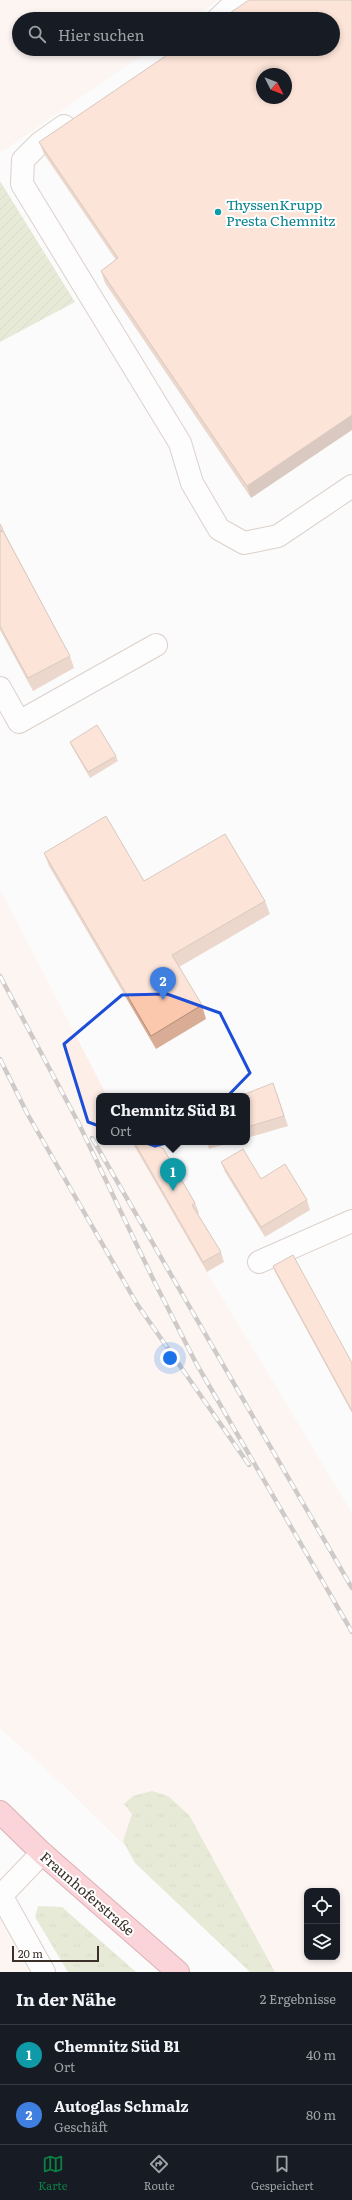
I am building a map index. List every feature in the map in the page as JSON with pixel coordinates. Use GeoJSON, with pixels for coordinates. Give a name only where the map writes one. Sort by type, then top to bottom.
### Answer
{"type":"FeatureCollection","features":[{"type":"Feature","properties":{"kind":"main road","name":"Fraunhoferstraße"},"geometry":{"type":"LineString","coordinates":[[0,1812],[42,1853],[178,1972]]}},
{"type":"Feature","properties":{"kind":"street"},"geometry":{"type":"LineString","coordinates":[[225,12],[238,0]]}},
{"type":"Feature","properties":{"kind":"street"},"geometry":{"type":"LineString","coordinates":[[78,117],[40,143],[23,160],[22,184],[180,443],[192,483],[220,529],[244,543],[278,536],[352,486]]}},
{"type":"Feature","properties":{"kind":"street"},"geometry":{"type":"LineString","coordinates":[[0,688],[18,722],[156,645]]}},
{"type":"Feature","properties":{"kind":"street"},"geometry":{"type":"LineString","coordinates":[[259,1262],[352,1221]]}},
{"type":"Feature","properties":{"kind":"street"},"geometry":{"type":"LineString","coordinates":[[42,1853],[0,1896],[44,1972]]}},
{"type":"Feature","properties":{"kind":"highlighted area"},"geometry":{"type":"Polygon","coordinates":[[[167,994],[220,1013],[250,1073],[188,1137],[155,1146],[88,1122],[64,1044],[122,995],[167,994]]]}},
{"type":"Feature","properties":{"kind":"shaded area"},"geometry":{"type":"Polygon","coordinates":[[[0,0],[217,0],[202,12],[12,12],[12,56],[141,56],[0,153],[0,0]]]}},
{"type":"Feature","properties":{"kind":"shaded area"},"geometry":{"type":"Polygon","coordinates":[[[0,889],[105,1093],[96,1093],[96,1145],[134,1145],[207,1272],[352,1513],[352,1972],[253,1972],[67,1789],[0,1728],[0,889]]]}},
{"type":"Feature","properties":{"kind":"shaded area"},"geometry":{"type":"Polygon","coordinates":[[[0,1897],[44,1972],[0,1972],[0,1897]]]}},
{"type":"Feature","properties":{"kind":"green space"},"geometry":{"type":"Polygon","coordinates":[[[0,181],[75,302],[0,342],[0,181]]]}},
{"type":"Feature","properties":{"kind":"green space"},"geometry":{"type":"Polygon","coordinates":[[[152,1791],[168,1796],[189,1815],[275,1972],[250,1972],[135,1863],[123,1841],[132,1814],[124,1804],[133,1796],[152,1791]]]}},
{"type":"Feature","properties":{"kind":"green space"},"geometry":{"type":"Polygon","coordinates":[[[38,1906],[62,1907],[136,1972],[68,1972],[35,1917],[38,1906]]]}},
{"type":"Feature","properties":{"kind":"building","name":"ThyssenKrupp Presta Chemnitz"},"geometry":{"type":"Polygon","coordinates":[[[249,0],[352,0],[352,415],[247,486],[101,271],[118,258],[39,142],[166,56],[340,56],[340,12],[231,12],[249,0]]]}},
{"type":"Feature","properties":{"kind":"building"},"geometry":{"type":"Polygon","coordinates":[[[0,524],[3,529],[0,531],[0,524]]]}},
{"type":"Feature","properties":{"kind":"building"},"geometry":{"type":"Polygon","coordinates":[[[3,531],[70,656],[28,678],[0,626],[0,532],[3,531]]]}},
{"type":"Feature","properties":{"kind":"building"},"geometry":{"type":"Polygon","coordinates":[[[97,725],[116,756],[88,772],[70,742],[97,725]]]}},
{"type":"Feature","properties":{"kind":"building"},"geometry":{"type":"Polygon","coordinates":[[[106,816],[144,881],[225,834],[265,901],[172,955],[202,1005],[151,1036],[44,853],[106,816]]]}},
{"type":"Feature","properties":{"kind":"building"},"geometry":{"type":"Polygon","coordinates":[[[273,1083],[284,1116],[250,1126],[250,1093],[248,1093],[273,1083]]]}},
{"type":"Feature","properties":{"kind":"building"},"geometry":{"type":"Polygon","coordinates":[[[136,1145],[159,1145],[163,1148],[195,1203],[192,1205],[221,1252],[203,1262],[136,1145]]]}},
{"type":"Feature","properties":{"kind":"building"},"geometry":{"type":"Polygon","coordinates":[[[243,1149],[261,1179],[285,1164],[307,1200],[261,1227],[221,1162],[243,1149]]]}},
{"type":"Feature","properties":{"kind":"building"},"geometry":{"type":"Polygon","coordinates":[[[293,1255],[352,1363],[352,1411],[273,1266],[293,1255]]]}},
{"type":"Feature","properties":{"kind":"railway"},"geometry":{"type":"LineString","coordinates":[[0,976],[78,1122],[155,1283],[196,1363],[352,1632]]}},
{"type":"Feature","properties":{"kind":"railway"},"geometry":{"type":"LineString","coordinates":[[0,1059],[28,1115],[137,1304],[249,1465]]}},
{"type":"Feature","properties":{"kind":"railway"},"geometry":{"type":"LineString","coordinates":[[92,1138],[96,1145]]}},
{"type":"Feature","properties":{"kind":"railway"},"geometry":{"type":"LineString","coordinates":[[96,1145],[352,1588]]}},
{"type":"Feature","properties":{"kind":"place","name":"ThyssenKrupp Presta Chemnitz"},"geometry":{"type":"Point","coordinates":[218,212]}},
{"type":"Feature","properties":{"kind":"place","name":"Autoglas Schmalz"},"geometry":{"type":"Point","coordinates":[163,1000]}},
{"type":"Feature","properties":{"kind":"place","name":"Chemnitz Süd B1"},"geometry":{"type":"Point","coordinates":[173,1191]}}]}
